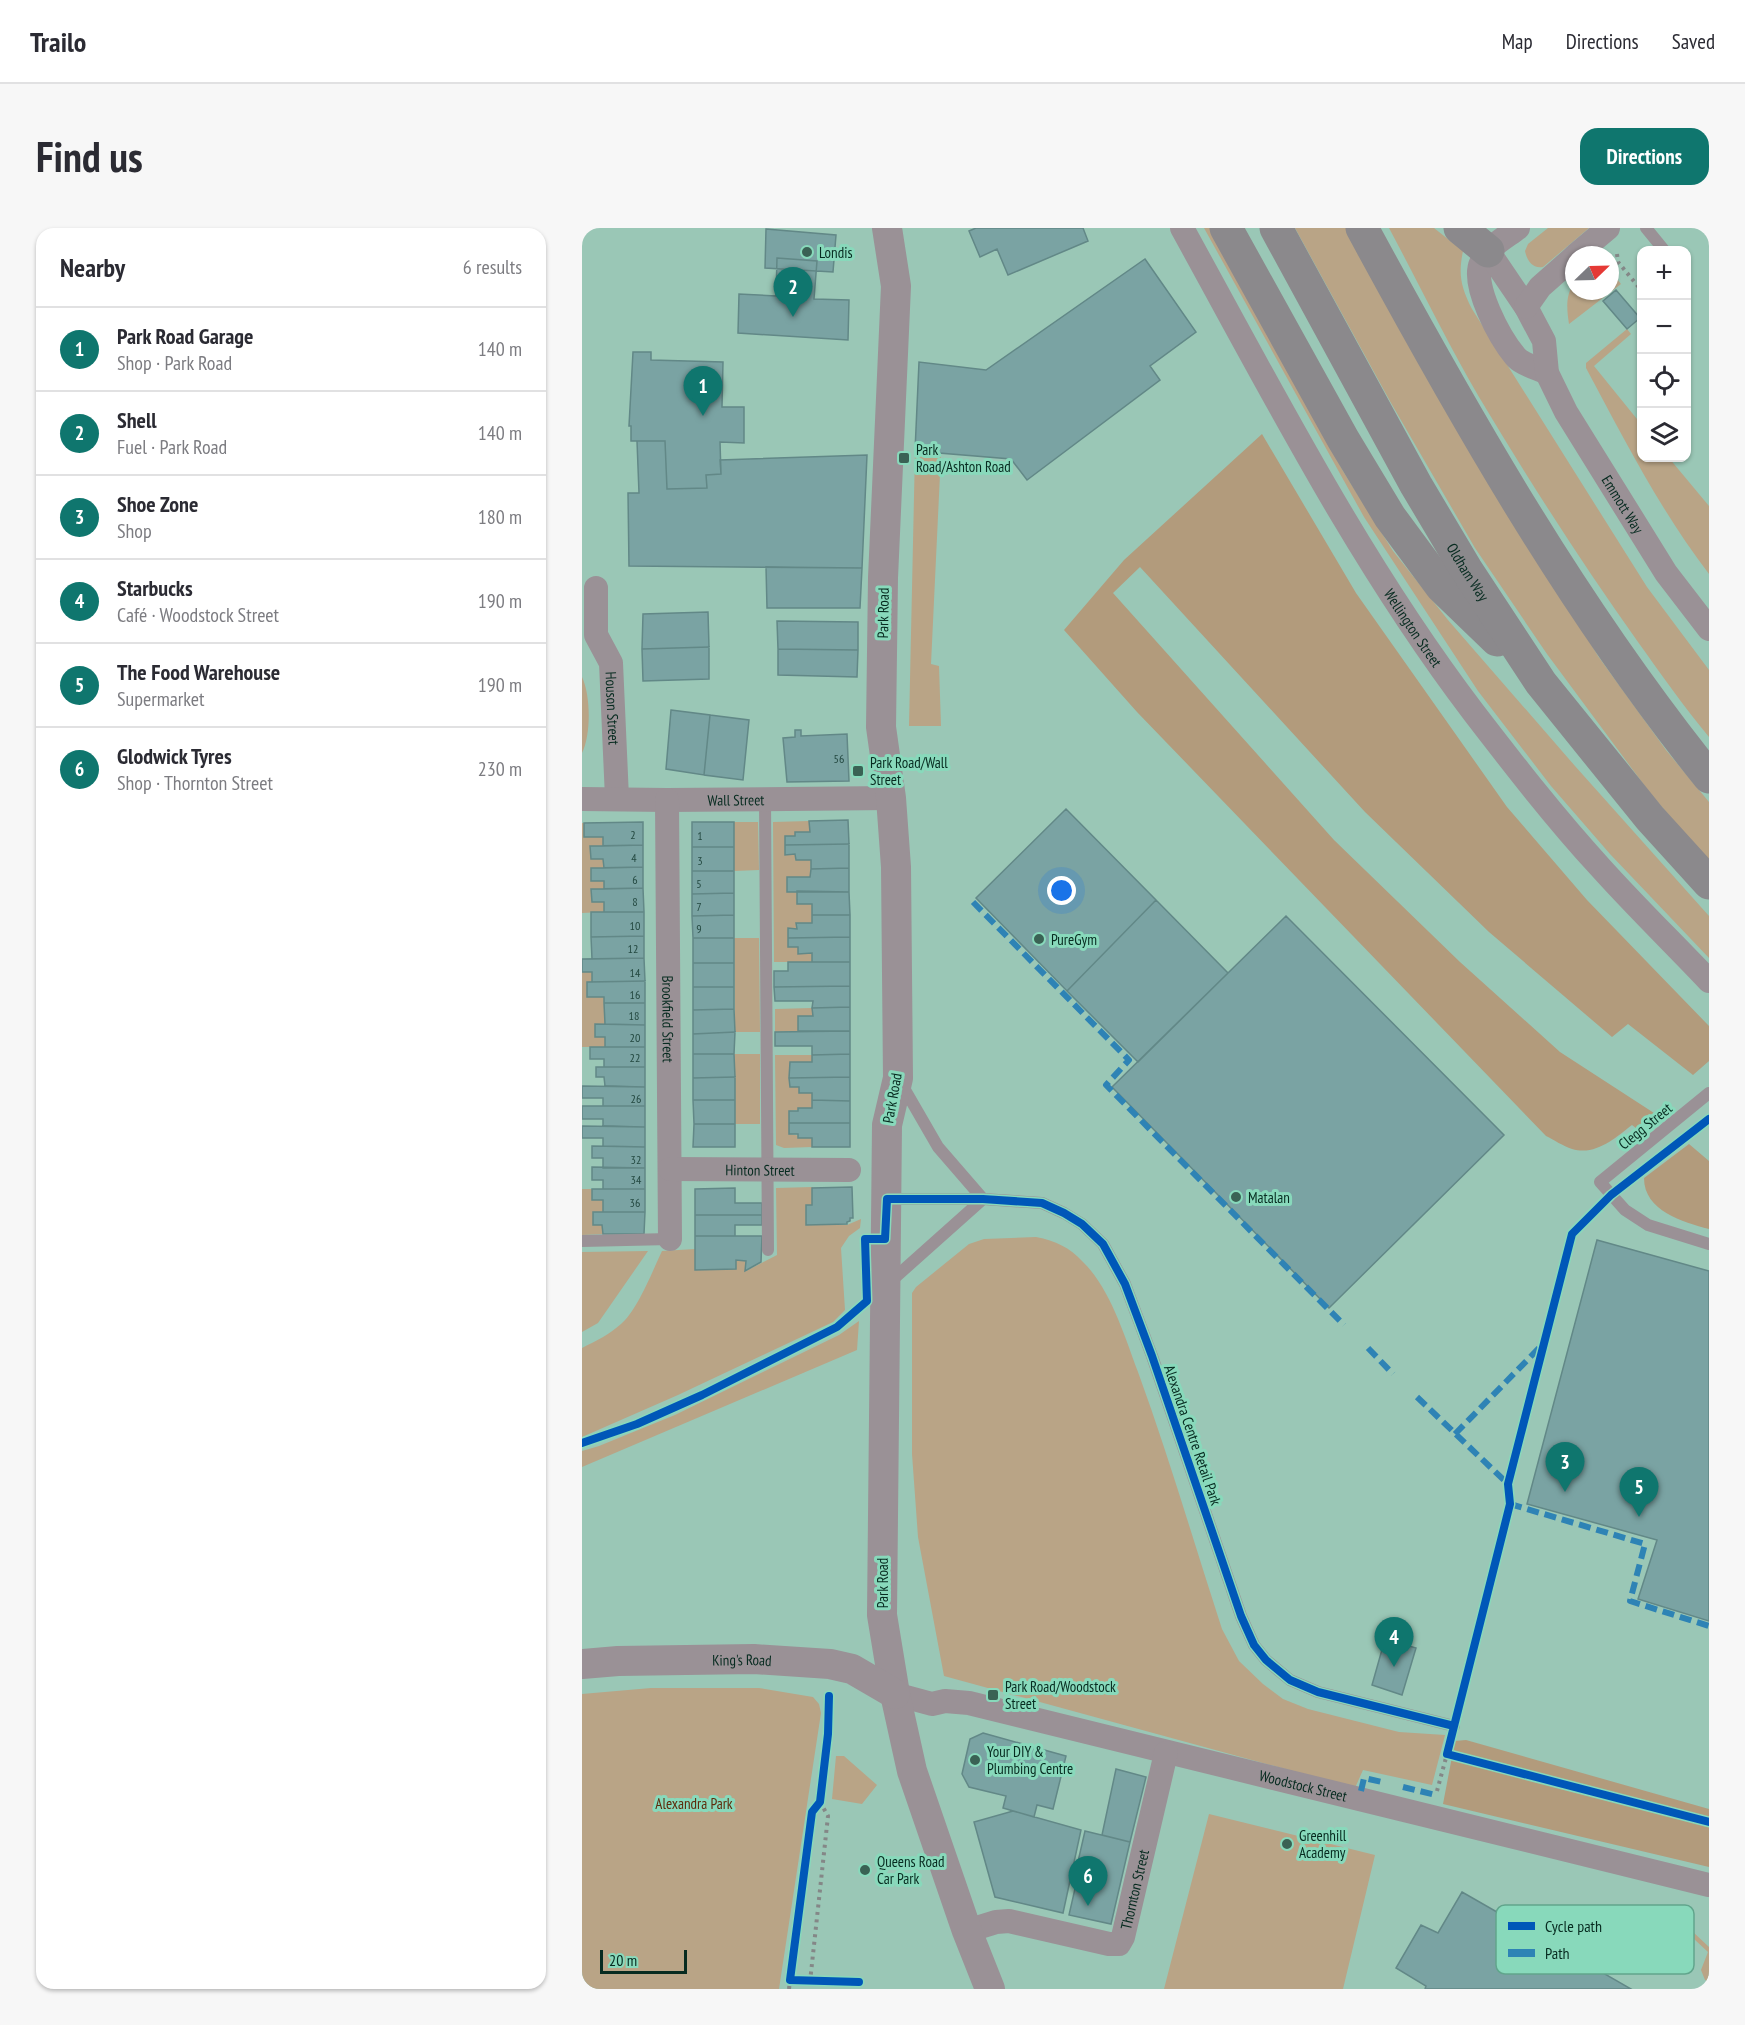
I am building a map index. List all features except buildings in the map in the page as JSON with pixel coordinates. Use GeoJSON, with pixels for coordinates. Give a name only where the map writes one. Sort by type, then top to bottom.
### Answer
{"type":"FeatureCollection","features":[{"type":"Feature","properties":{"kind":"highway"},"geometry":{"type":"LineString","coordinates":[[1226,228],[1343,439],[1390,517],[1442,586],[1541,683]]}},
{"type":"Feature","properties":{"kind":"highway","name":"Oldham Way"},"geometry":{"type":"LineString","coordinates":[[1276,228],[1416,485],[1466,569],[1541,683],[1650,818],[1709,883]]}},
{"type":"Feature","properties":{"kind":"highway"},"geometry":{"type":"LineString","coordinates":[[1362,228],[1433,360],[1567,581],[1661,718],[1709,777]]}},
{"type":"Feature","properties":{"kind":"highway"},"geometry":{"type":"LineString","coordinates":[[1460,228],[1488,251]]}},
{"type":"Feature","properties":{"kind":"street","name":"Park Road"},"geometry":{"type":"LineString","coordinates":[[887,228],[896,286],[883,578],[881,727],[891,798],[896,867],[898,1078],[887,1125],[882,1616],[895,1694],[912,1771],[990,1989]]}},
{"type":"Feature","properties":{"kind":"street","name":"Wellington Street"},"geometry":{"type":"LineString","coordinates":[[1182,228],[1299,443],[1407,618],[1532,787],[1600,867],[1709,981]]}},
{"type":"Feature","properties":{"kind":"street"},"geometry":{"type":"LineString","coordinates":[[1518,228],[1488,251],[1479,266],[1479,279],[1489,310],[1516,357],[1547,373]]}},
{"type":"Feature","properties":{"kind":"street"},"geometry":{"type":"LineString","coordinates":[[1597,246],[1613,239]]}},
{"type":"Feature","properties":{"kind":"street","name":"Emmott Way"},"geometry":{"type":"LineString","coordinates":[[1488,251],[1526,308],[1544,341],[1547,373],[1566,412],[1666,573],[1709,629]]}},
{"type":"Feature","properties":{"kind":"street"},"geometry":{"type":"LineString","coordinates":[[1526,308],[1540,287],[1565,265]]}},
{"type":"Feature","properties":{"kind":"street","name":"Houson Street"},"geometry":{"type":"LineString","coordinates":[[596,588],[596,635],[611,663],[617,798]]}},
{"type":"Feature","properties":{"kind":"street","name":"Wall Street"},"geometry":{"type":"LineString","coordinates":[[582,799],[891,798]]}},
{"type":"Feature","properties":{"kind":"street","name":"Brookfield Street"},"geometry":{"type":"LineString","coordinates":[[667,800],[670,1239]]}},
{"type":"Feature","properties":{"kind":"street","name":"Hinton Street"},"geometry":{"type":"LineString","coordinates":[[670,1169],[849,1170]]}},
{"type":"Feature","properties":{"kind":"street","name":"King's Road"},"geometry":{"type":"LineString","coordinates":[[582,1664],[618,1661],[754,1659],[830,1664],[852,1669],[895,1694]]}},
{"type":"Feature","properties":{"kind":"street","name":"Woodstock Street"},"geometry":{"type":"LineString","coordinates":[[895,1694],[932,1704],[945,1701],[969,1703],[1709,1886]]}},
{"type":"Feature","properties":{"kind":"street","name":"Thornton Street"},"geometry":{"type":"LineString","coordinates":[[967,1930],[1009,1921],[1110,1944],[1119,1944],[1123,1937],[1166,1753]]}},
{"type":"Feature","properties":{"kind":"lane"},"geometry":{"type":"LineString","coordinates":[[1646,228],[1661,246]]}},
{"type":"Feature","properties":{"kind":"lane"},"geometry":{"type":"LineString","coordinates":[[765,799],[768,1250]]}},
{"type":"Feature","properties":{"kind":"lane"},"geometry":{"type":"LineString","coordinates":[[886,1287],[983,1199],[938,1147],[898,1078]]}},
{"type":"Feature","properties":{"kind":"lane","name":"Clegg Street"},"geometry":{"type":"LineString","coordinates":[[1709,1093],[1600,1182],[1625,1210],[1648,1225],[1709,1244]]}},
{"type":"Feature","properties":{"kind":"lane","name":"Alexandra Centre Retail Park"},"geometry":{"type":"LineString","coordinates":[[887,1199],[983,1199],[1042,1203],[1082,1224],[1103,1244],[1125,1284],[1152,1356],[1240,1616],[1254,1645],[1266,1660],[1290,1680],[1318,1692],[1454,1726]]}},
{"type":"Feature","properties":{"kind":"lane"},"geometry":{"type":"LineString","coordinates":[[582,1241],[670,1239]]}},
{"type":"Feature","properties":{"kind":"path"},"geometry":{"type":"LineString","coordinates":[[1613,239],[1618,262],[1637,286]]}},
{"type":"Feature","properties":{"kind":"path"},"geometry":{"type":"LineString","coordinates":[[1436,1795],[1454,1726]]}},
{"type":"Feature","properties":{"kind":"path"},"geometry":{"type":"LineString","coordinates":[[1447,1754],[1458,1757]]}},
{"type":"Feature","properties":{"kind":"path"},"geometry":{"type":"LineString","coordinates":[[812,1812],[820,1802],[822,1790]]}},
{"type":"Feature","properties":{"kind":"path"},"geometry":{"type":"LineString","coordinates":[[810,1982],[828,1816],[820,1802]]}},
{"type":"Feature","properties":{"kind":"path"},"geometry":{"type":"LineString","coordinates":[[789,1989],[792,1969]]}},
{"type":"Feature","properties":{"kind":"path"},"geometry":{"type":"LineString","coordinates":[[790,1980],[819,1982]]}},
{"type":"Feature","properties":{"kind":"green space"},"geometry":{"type":"Polygon","coordinates":[[[1204,228],[1210,228],[1343,471],[1393,551],[1448,620],[1709,916],[1709,958],[1610,854],[1551,786],[1478,691],[1364,517],[1204,228]]]}},
{"type":"Feature","properties":{"kind":"green space"},"geometry":{"type":"Polygon","coordinates":[[[1295,228],[1346,228],[1598,656],[1666,750],[1709,802],[1709,862],[1650,793],[1547,654],[1475,548],[1391,403],[1295,228]]]}},
{"type":"Feature","properties":{"kind":"green space"},"geometry":{"type":"Polygon","coordinates":[[[1389,228],[1434,228],[1463,251],[1462,281],[1472,309],[1647,587],[1709,670],[1709,737],[1617,612],[1537,491],[1467,376],[1389,228]]]}},
{"type":"Feature","properties":{"kind":"green space"},"geometry":{"type":"Polygon","coordinates":[[[1548,228],[1589,228],[1543,267],[1536,267],[1527,258],[1525,251],[1528,244],[1548,228]]]}},
{"type":"Feature","properties":{"kind":"green space"},"geometry":{"type":"Polygon","coordinates":[[[1568,300],[1600,300],[1569,324],[1568,300]]]}},
{"type":"Feature","properties":{"kind":"green space"},"geometry":{"type":"Polygon","coordinates":[[[1627,329],[1631,334],[1594,366],[1637,419],[1637,462],[1586,368],[1586,363],[1627,329]]]}},
{"type":"Feature","properties":{"kind":"green space"},"geometry":{"type":"Polygon","coordinates":[[[915,451],[941,453],[931,664],[939,666],[941,726],[909,726],[915,451]]]}},
{"type":"Feature","properties":{"kind":"green space"},"geometry":{"type":"Polygon","coordinates":[[[1637,462],[1672,462],[1709,506],[1709,574],[1674,525],[1637,462]]]}},
{"type":"Feature","properties":{"kind":"green space"},"geometry":{"type":"Polygon","coordinates":[[[582,677],[587,694],[589,715],[587,736],[582,753],[582,677]]]}},
{"type":"Feature","properties":{"kind":"green space"},"geometry":{"type":"Polygon","coordinates":[[[809,821],[810,832],[795,832],[795,836],[785,836],[785,855],[795,854],[796,860],[811,860],[810,877],[787,878],[787,891],[797,891],[797,904],[812,904],[812,923],[797,923],[797,929],[788,928],[788,947],[798,947],[798,954],[812,953],[812,962],[774,962],[773,822],[809,821]]]}},
{"type":"Feature","properties":{"kind":"green space"},"geometry":{"type":"Polygon","coordinates":[[[734,822],[758,822],[759,870],[734,871],[734,822]]]}},
{"type":"Feature","properties":{"kind":"green space"},"geometry":{"type":"Polygon","coordinates":[[[582,823],[584,823],[584,837],[603,837],[603,846],[590,847],[591,859],[603,859],[604,868],[591,869],[591,881],[604,881],[604,889],[591,889],[592,902],[604,902],[604,912],[582,913],[582,823]]]}},
{"type":"Feature","properties":{"kind":"green space"},"geometry":{"type":"Polygon","coordinates":[[[734,938],[759,938],[760,1032],[735,1032],[734,938]]]}},
{"type":"Feature","properties":{"kind":"green space"},"geometry":{"type":"Polygon","coordinates":[[[582,972],[592,972],[592,982],[587,983],[587,997],[604,997],[605,1024],[595,1024],[595,1036],[605,1037],[605,1047],[582,1047],[582,972]]]}},
{"type":"Feature","properties":{"kind":"green space"},"geometry":{"type":"Polygon","coordinates":[[[812,1008],[813,1016],[798,1016],[798,1031],[775,1032],[775,1009],[812,1008]]]}},
{"type":"Feature","properties":{"kind":"green space"},"geometry":{"type":"Polygon","coordinates":[[[734,1054],[760,1054],[760,1124],[735,1124],[734,1054]]]}},
{"type":"Feature","properties":{"kind":"green space"},"geometry":{"type":"Polygon","coordinates":[[[775,1055],[812,1055],[812,1062],[790,1062],[790,1086],[812,1093],[812,1108],[789,1111],[789,1134],[812,1138],[812,1147],[784,1148],[776,1145],[775,1055]]]}},
{"type":"Feature","properties":{"kind":"green space"},"geometry":{"type":"Polygon","coordinates":[[[813,1187],[812,1205],[806,1205],[807,1225],[847,1225],[861,1219],[860,1228],[849,1236],[841,1248],[845,1310],[833,1322],[678,1395],[582,1437],[582,1348],[617,1328],[627,1318],[644,1290],[662,1251],[695,1249],[695,1270],[736,1269],[736,1260],[746,1261],[746,1271],[777,1255],[776,1188],[813,1187]]]}},
{"type":"Feature","properties":{"kind":"green space"},"geometry":{"type":"Polygon","coordinates":[[[582,1189],[592,1189],[592,1200],[603,1200],[603,1212],[593,1225],[602,1225],[603,1234],[582,1235],[582,1189]]]}},
{"type":"Feature","properties":{"kind":"green space"},"geometry":{"type":"Polygon","coordinates":[[[1036,1237],[1056,1243],[1073,1252],[1093,1273],[1109,1299],[1122,1329],[1171,1468],[1222,1629],[1239,1661],[1283,1699],[1308,1709],[1399,1732],[1445,1735],[1432,1785],[1363,1770],[1355,1788],[944,1676],[918,1537],[912,1454],[912,1293],[916,1287],[969,1244],[984,1239],[1036,1237]]]}},
{"type":"Feature","properties":{"kind":"green space"},"geometry":{"type":"Polygon","coordinates":[[[648,1251],[598,1323],[582,1332],[582,1252],[648,1251]]]}},
{"type":"Feature","properties":{"kind":"green space"},"geometry":{"type":"Polygon","coordinates":[[[859,1321],[857,1350],[582,1467],[582,1451],[675,1415],[839,1335],[859,1321]]]}},
{"type":"Feature","properties":{"kind":"green space","name":"Alexandra Park"},"geometry":{"type":"Polygon","coordinates":[[[651,1688],[759,1688],[813,1697],[819,1704],[821,1713],[779,1989],[582,1989],[582,1694],[651,1688]]]}},
{"type":"Feature","properties":{"kind":"green space"},"geometry":{"type":"Polygon","coordinates":[[[836,1756],[844,1756],[877,1785],[862,1804],[832,1799],[836,1756]]]}},
{"type":"Feature","properties":{"kind":"green space"},"geometry":{"type":"Polygon","coordinates":[[[1209,1814],[1375,1855],[1343,1989],[1164,1989],[1209,1814]]]}},
{"type":"Feature","properties":{"kind":"green space"},"geometry":{"type":"Polygon","coordinates":[[[1694,1933],[1709,1947],[1709,1982],[1705,1980],[1701,1970],[1708,1952],[1694,1939],[1694,1933]]]}},
{"type":"Feature","properties":{"kind":"shaded area"},"geometry":{"type":"Polygon","coordinates":[[[1262,434],[1356,593],[1507,807],[1587,900],[1709,1026],[1709,1061],[1693,1075],[1628,1024],[1612,1037],[1489,932],[1365,812],[1140,567],[1113,593],[1334,840],[1460,962],[1560,1052],[1654,1113],[1636,1128],[1632,1125],[1597,1148],[1581,1151],[1572,1149],[1546,1136],[1137,712],[1064,630],[1124,560],[1262,434]]]}},
{"type":"Feature","properties":{"kind":"shaded area"},"geometry":{"type":"Polygon","coordinates":[[[1689,1144],[1709,1161],[1709,1229],[1688,1223],[1667,1213],[1650,1199],[1646,1189],[1644,1178],[1689,1144]]]}},
{"type":"Feature","properties":{"kind":"shaded area"},"geometry":{"type":"Polygon","coordinates":[[[1466,1740],[1709,1809],[1709,1867],[1443,1804],[1455,1741],[1466,1740]]]}},
{"type":"Feature","properties":{"kind":"marked path"},"geometry":{"type":"LineString","coordinates":[[973,902],[1129,1060],[1106,1085],[1344,1325]]}},
{"type":"Feature","properties":{"kind":"marked path"},"geometry":{"type":"LineString","coordinates":[[1455,1434],[1541,1346]]}},
{"type":"Feature","properties":{"kind":"marked path"},"geometry":{"type":"LineString","coordinates":[[1368,1348],[1393,1374]]}},
{"type":"Feature","properties":{"kind":"marked path"},"geometry":{"type":"LineString","coordinates":[[1417,1397],[1508,1484]]}},
{"type":"Feature","properties":{"kind":"marked path"},"geometry":{"type":"LineString","coordinates":[[1510,1504],[1645,1544],[1630,1601],[1709,1626]]}},
{"type":"Feature","properties":{"kind":"marked path"},"geometry":{"type":"LineString","coordinates":[[1361,1791],[1364,1778],[1382,1782]]}},
{"type":"Feature","properties":{"kind":"marked path"},"geometry":{"type":"LineString","coordinates":[[1403,1787],[1436,1795]]}},
{"type":"Feature","properties":{"kind":"cycle path"},"geometry":{"type":"LineString","coordinates":[[1709,1119],[1611,1195],[1572,1234],[1508,1484],[1510,1504],[1447,1754],[1709,1822]]}},
{"type":"Feature","properties":{"kind":"cycle path"},"geometry":{"type":"LineString","coordinates":[[582,1443],[637,1424],[702,1395],[837,1327],[867,1301],[865,1239],[885,1239],[887,1199],[983,1199],[1042,1203],[1082,1224],[1103,1244],[1125,1284],[1241,1616],[1254,1645],[1266,1660],[1290,1680],[1318,1692],[1454,1726]]}},
{"type":"Feature","properties":{"kind":"cycle path"},"geometry":{"type":"LineString","coordinates":[[829,1696],[828,1734],[820,1802],[812,1812],[790,1980],[859,1982]]}},
{"type":"Feature","properties":{"kind":"place","name":"Londis"},"geometry":{"type":"Point","coordinates":[807,252]}},
{"type":"Feature","properties":{"kind":"place","name":"Shell"},"geometry":{"type":"Point","coordinates":[793,317]}},
{"type":"Feature","properties":{"kind":"place","name":"Park Road Garage"},"geometry":{"type":"Point","coordinates":[703,416]}},
{"type":"Feature","properties":{"kind":"place","name":"Park Road/Ashton Road"},"geometry":{"type":"Point","coordinates":[904,458]}},
{"type":"Feature","properties":{"kind":"place","name":"Park Road/Wall Street"},"geometry":{"type":"Point","coordinates":[858,771]}},
{"type":"Feature","properties":{"kind":"place","name":"PureGym"},"geometry":{"type":"Point","coordinates":[1039,939]}},
{"type":"Feature","properties":{"kind":"place","name":"Matalan"},"geometry":{"type":"Point","coordinates":[1236,1197]}},
{"type":"Feature","properties":{"kind":"place","name":"Shoe Zone"},"geometry":{"type":"Point","coordinates":[1565,1492]}},
{"type":"Feature","properties":{"kind":"place","name":"The Food Warehouse"},"geometry":{"type":"Point","coordinates":[1639,1517]}},
{"type":"Feature","properties":{"kind":"place","name":"Starbucks"},"geometry":{"type":"Point","coordinates":[1394,1667]}},
{"type":"Feature","properties":{"kind":"place","name":"Park Road/Woodstock Street"},"geometry":{"type":"Point","coordinates":[993,1695]}},
{"type":"Feature","properties":{"kind":"place","name":"Your DIY & Plumbing Centre"},"geometry":{"type":"Point","coordinates":[975,1760]}},
{"type":"Feature","properties":{"kind":"place","name":"Greenhill Academy"},"geometry":{"type":"Point","coordinates":[1287,1844]}},
{"type":"Feature","properties":{"kind":"place","name":"Queens Road Car Park"},"geometry":{"type":"Point","coordinates":[865,1870]}},
{"type":"Feature","properties":{"kind":"place","name":"Glodwick Tyres"},"geometry":{"type":"Point","coordinates":[1088,1906]}}]}
